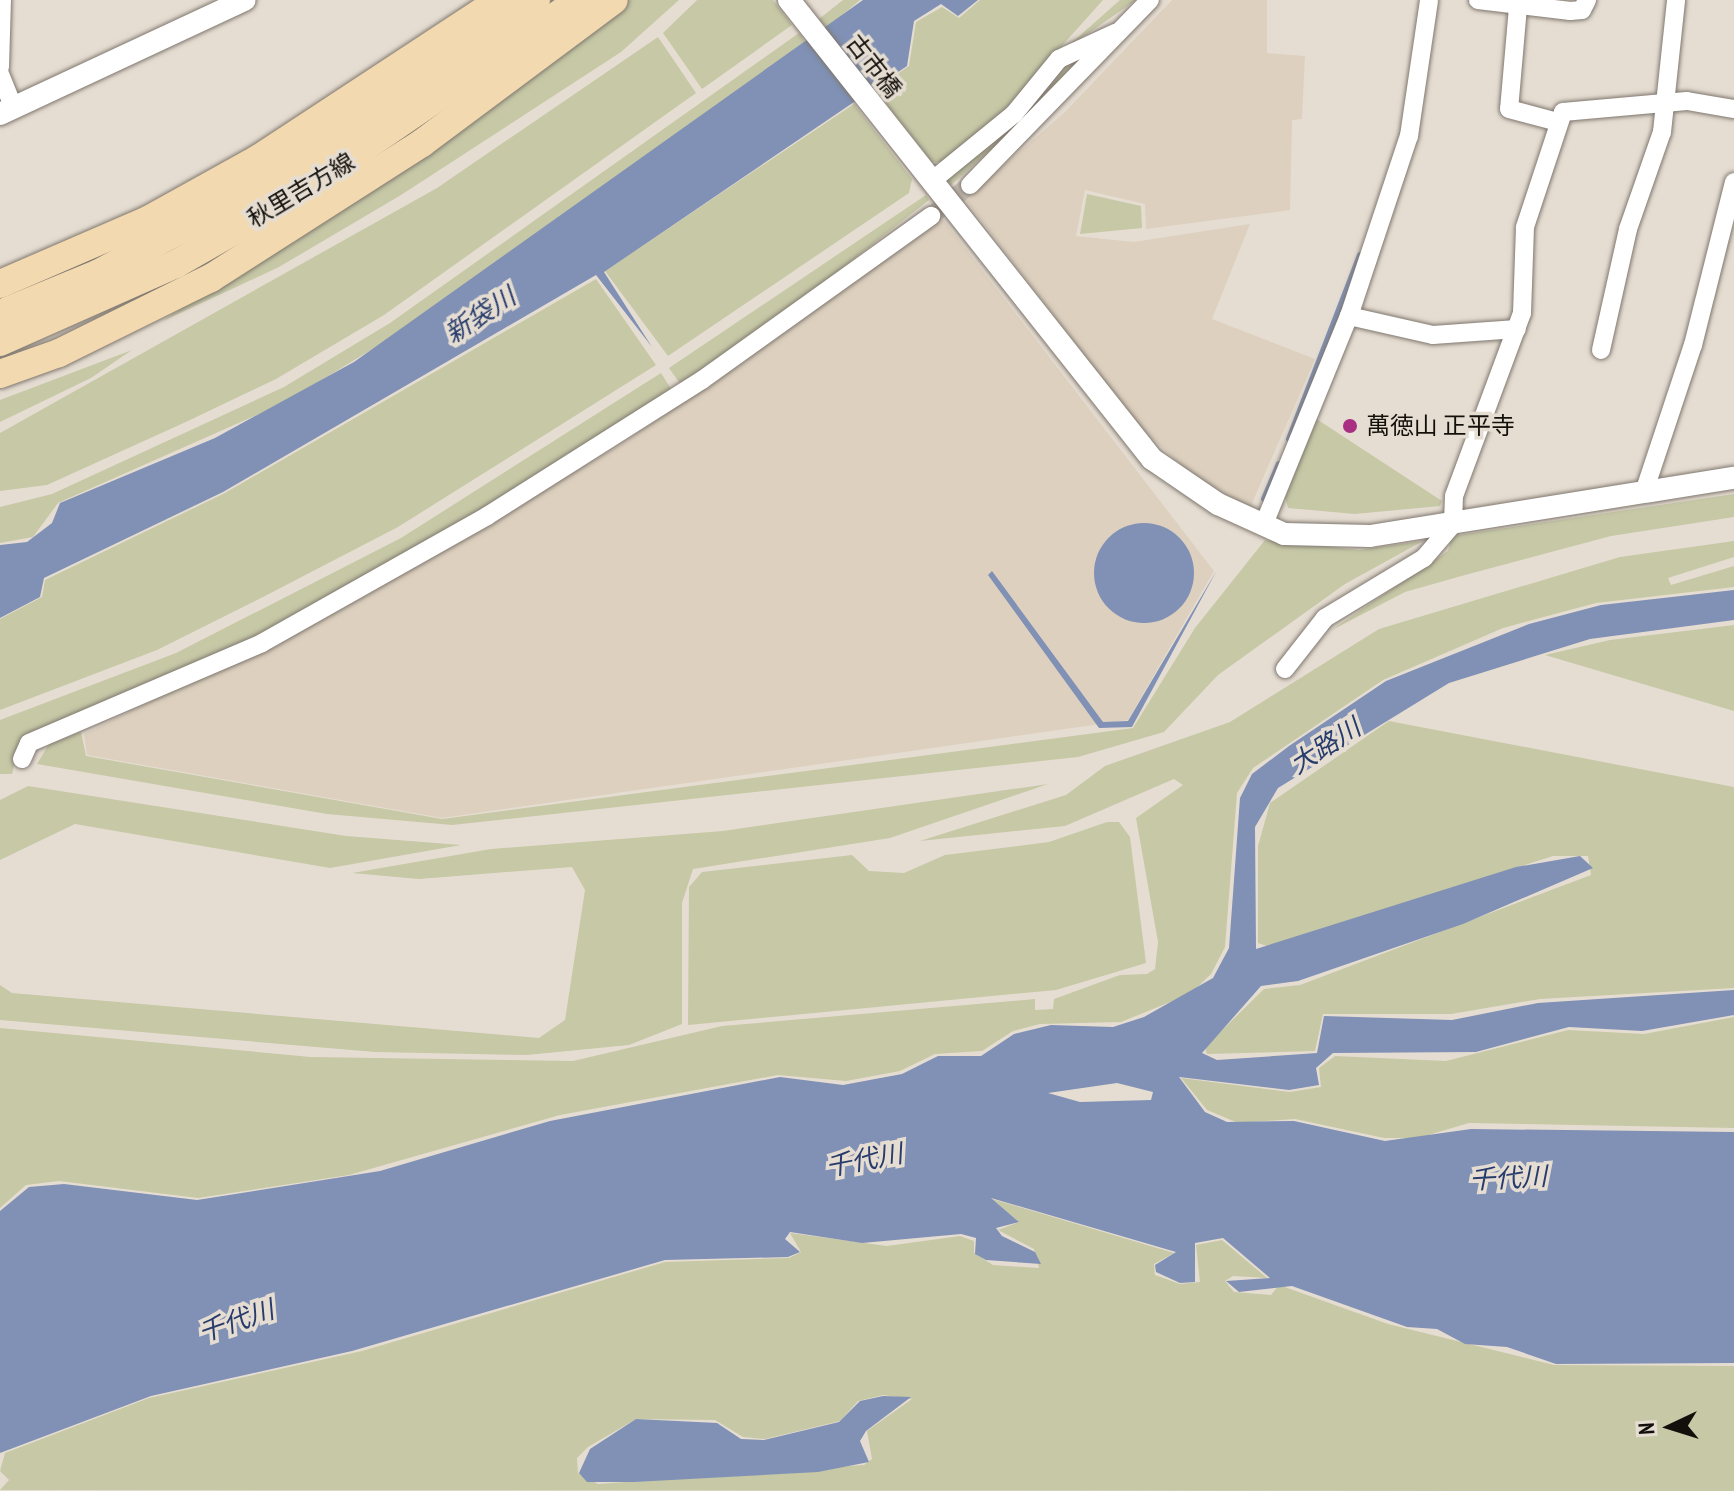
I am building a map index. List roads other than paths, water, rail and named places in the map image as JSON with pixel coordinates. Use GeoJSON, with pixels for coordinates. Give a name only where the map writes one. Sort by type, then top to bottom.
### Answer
{"type":"FeatureCollection","features":[{"type":"Feature","properties":{"kind":"main road"},"geometry":{"type":"LineString","coordinates":[[0,284],[150,219],[258,159],[500,0]]}},
{"type":"Feature","properties":{"kind":"main road","name":"秋里吉方線"},"geometry":{"type":"LineString","coordinates":[[0,314],[97,274],[250,193],[536,0]]}},
{"type":"Feature","properties":{"kind":"main road","name":"秋里吉方線"},"geometry":{"type":"LineString","coordinates":[[0,342],[176,264],[286,201],[580,0]]}},
{"type":"Feature","properties":{"kind":"main road"},"geometry":{"type":"LineString","coordinates":[[0,374],[59,353],[211,278],[422,143],[614,0]]}},
{"type":"Feature","properties":{"kind":"street"},"geometry":{"type":"LineString","coordinates":[[0,67],[2,0]]}},
{"type":"Feature","properties":{"kind":"street"},"geometry":{"type":"LineString","coordinates":[[0,74],[7,111],[245,0]]}},
{"type":"Feature","properties":{"kind":"street","name":"古市橋"},"geometry":{"type":"LineString","coordinates":[[789,0],[1152,459],[1218,504],[1284,534],[1370,536],[1734,478]]}},
{"type":"Feature","properties":{"kind":"street"},"geometry":{"type":"LineString","coordinates":[[970,185],[1150,0]]}},
{"type":"Feature","properties":{"kind":"street"},"geometry":{"type":"LineString","coordinates":[[1264,524],[1349,316],[1409,136],[1429,0]]}},
{"type":"Feature","properties":{"kind":"street"},"geometry":{"type":"LineString","coordinates":[[1478,0],[1518,7],[1582,10],[1587,0]]}},
{"type":"Feature","properties":{"kind":"street"},"geometry":{"type":"LineString","coordinates":[[1601,350],[1667,103],[1676,0]]}},
{"type":"Feature","properties":{"kind":"street"},"geometry":{"type":"LineString","coordinates":[[1518,7],[1509,109],[1558,122]]}},
{"type":"Feature","properties":{"kind":"street"},"geometry":{"type":"LineString","coordinates":[[926,172],[1014,114],[1059,59],[1115,33]]}},
{"type":"Feature","properties":{"kind":"street"},"geometry":{"type":"LineString","coordinates":[[1285,669],[1325,618],[1424,558],[1453,524],[1454,496],[1517,329],[1525,227],[1558,122],[1573,106],[1667,103],[1734,109]]}},
{"type":"Feature","properties":{"kind":"street"},"geometry":{"type":"LineString","coordinates":[[1644,492],[1693,345],[1729,216],[1734,182]]}},
{"type":"Feature","properties":{"kind":"street"},"geometry":{"type":"LineString","coordinates":[[22,759],[29,743],[262,643],[487,516],[702,380],[931,216]]}},
{"type":"Feature","properties":{"kind":"street"},"geometry":{"type":"LineString","coordinates":[[1349,316],[1433,335],[1517,329]]}},
{"type":"Feature","properties":{"kind":"water","name":"新袋川"},"geometry":{"type":"Polygon","coordinates":[[[863,0],[978,0],[958,16],[941,4],[914,21],[907,66],[604,272],[652,347],[596,275],[223,492],[44,578],[40,597],[0,618],[0,545],[27,542],[52,523],[60,503],[215,438],[354,362],[863,0]]]}},
{"type":"Feature","properties":{"kind":"water"},"geometry":{"type":"Polygon","coordinates":[[[1144,523],[1163,527],[1179,538],[1190,554],[1194,573],[1190,592],[1179,608],[1163,619],[1144,623],[1125,619],[1109,608],[1098,592],[1094,573],[1098,554],[1109,538],[1125,527],[1144,523]]]}},
{"type":"Feature","properties":{"kind":"water"},"geometry":{"type":"Polygon","coordinates":[[[1217,570],[1132,727],[1099,728],[988,575],[992,571],[1103,722],[1128,721],[1217,570]]]}},
{"type":"Feature","properties":{"kind":"water"},"geometry":{"type":"Polygon","coordinates":[[[1734,590],[1734,620],[1590,639],[1449,683],[1278,788],[1255,827],[1256,949],[1516,867],[1580,856],[1593,868],[1463,924],[1298,981],[1261,986],[1202,1053],[1217,1060],[1317,1053],[1324,1016],[1452,1020],[1538,1003],[1734,990],[1734,1015],[1642,1031],[1569,1027],[1476,1052],[1333,1053],[1316,1068],[1319,1085],[1289,1090],[1179,1077],[1205,1112],[1227,1122],[1294,1121],[1385,1141],[1471,1129],[1734,1132],[1734,1363],[1556,1364],[1507,1347],[1465,1344],[1437,1329],[1407,1327],[1292,1286],[1239,1292],[1226,1281],[1270,1278],[1223,1238],[1195,1243],[1195,1282],[1180,1283],[1156,1272],[1155,1265],[1176,1252],[991,1198],[1019,1222],[996,1228],[1002,1236],[1035,1252],[1041,1264],[986,1260],[975,1254],[976,1238],[961,1234],[862,1243],[790,1232],[785,1239],[800,1252],[788,1257],[665,1260],[352,1351],[151,1396],[0,1453],[0,1211],[29,1187],[64,1184],[197,1200],[380,1171],[550,1121],[780,1077],[843,1085],[902,1074],[938,1056],[981,1056],[1014,1034],[1051,1025],[1113,1027],[1144,1017],[1213,978],[1229,948],[1240,798],[1252,774],[1386,681],[1529,624],[1601,605],[1734,590]],[[1117,1083],[1048,1093],[1080,1102],[1151,1100],[1153,1092],[1117,1083]]]}},
{"type":"Feature","properties":{"kind":"water"},"geometry":{"type":"Polygon","coordinates":[[[883,1396],[911,1397],[866,1431],[860,1441],[869,1462],[818,1472],[634,1482],[587,1482],[579,1473],[590,1449],[636,1419],[717,1423],[741,1439],[764,1440],[839,1422],[860,1401],[883,1396]]]}},
{"type":"Feature","properties":{"kind":"waterway"},"geometry":{"type":"LineString","coordinates":[[1289,439],[1360,255]]}},
{"type":"Feature","properties":{"kind":"waterway"},"geometry":{"type":"LineString","coordinates":[[1264,499],[1279,464]]}},
{"type":"Feature","properties":{"kind":"tunnel"},"geometry":{"type":"LineString","coordinates":[[931,216],[970,185]]}},
{"type":"Feature","properties":{"kind":"place","name":"萬徳山 正平寺"},"geometry":{"type":"Point","coordinates":[1350,426]}},
{"type":"Feature","properties":{"kind":"water label","name":"大路川"},"geometry":{"type":"Point","coordinates":[1325,746]}},
{"type":"Feature","properties":{"kind":"water label","name":"千代川"},"geometry":{"type":"Point","coordinates":[864,1160]}},
{"type":"Feature","properties":{"kind":"water label","name":"千代川"},"geometry":{"type":"Point","coordinates":[1508,1178]}},
{"type":"Feature","properties":{"kind":"water label","name":"千代川"},"geometry":{"type":"Point","coordinates":[236,1321]}}]}
